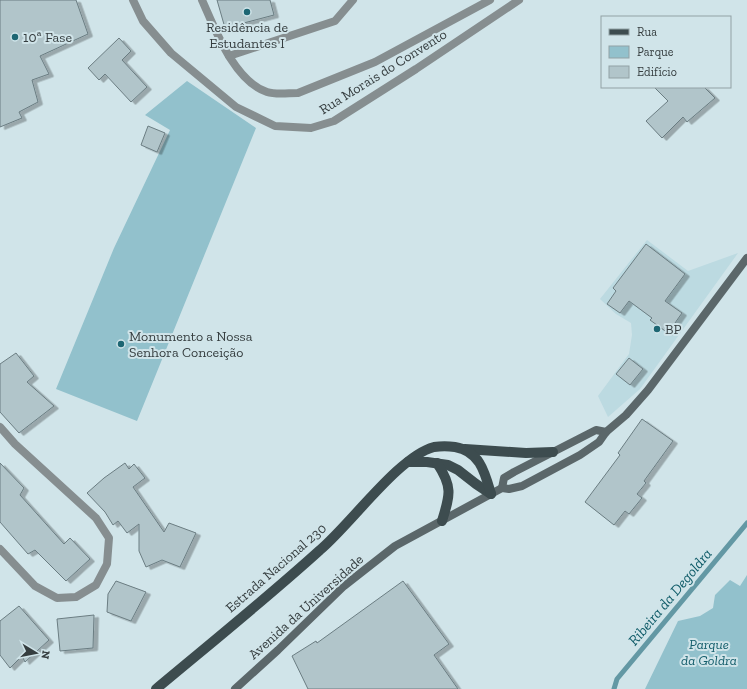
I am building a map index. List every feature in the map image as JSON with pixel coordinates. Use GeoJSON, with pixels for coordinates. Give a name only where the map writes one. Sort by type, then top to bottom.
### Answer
{"type":"FeatureCollection","features":[{"type":"Feature","properties":{"kind":"main road","name":"Avenida da Universidade"},"geometry":{"type":"LineString","coordinates":[[235,689],[344,586],[395,546],[502,488],[509,489],[522,486],[580,455],[599,442],[606,432],[626,415],[648,390],[747,258]]}},
{"type":"Feature","properties":{"kind":"main road","name":"Avenida da Universidade"},"geometry":{"type":"LineString","coordinates":[[502,488],[504,478],[596,430],[606,432]]}},
{"type":"Feature","properties":{"kind":"main road","name":"Estrada Nacional 230"},"geometry":{"type":"LineString","coordinates":[[156,689],[322,549],[375,493],[408,462],[424,450],[449,446],[526,453],[553,452]]}},
{"type":"Feature","properties":{"kind":"main road"},"geometry":{"type":"LineString","coordinates":[[464,448],[473,454],[479,461],[487,479],[491,494]]}},
{"type":"Feature","properties":{"kind":"main road"},"geometry":{"type":"LineString","coordinates":[[408,462],[448,465],[458,470],[491,494]]}},
{"type":"Feature","properties":{"kind":"main road"},"geometry":{"type":"LineString","coordinates":[[437,463],[447,480],[449,494],[442,521]]}},
{"type":"Feature","properties":{"kind":"street","name":"Rua Morais do Convento"},"geometry":{"type":"LineString","coordinates":[[133,0],[143,21],[171,53],[236,107],[275,126],[311,128],[334,121],[416,69],[519,0]]}},
{"type":"Feature","properties":{"kind":"street"},"geometry":{"type":"LineString","coordinates":[[202,0],[229,56],[250,83],[267,92],[298,93],[375,62],[490,0]]}},
{"type":"Feature","properties":{"kind":"street"},"geometry":{"type":"LineString","coordinates":[[229,56],[335,21],[353,0]]}},
{"type":"Feature","properties":{"kind":"street"},"geometry":{"type":"LineString","coordinates":[[0,427],[15,444],[96,518],[109,538],[107,564],[96,585],[76,597],[57,598],[35,586],[0,549]]}},
{"type":"Feature","properties":{"kind":"shaded area","name":"BP"},"geometry":{"type":"Polygon","coordinates":[[[647,240],[688,271],[738,253],[640,389],[608,417],[598,396],[629,354],[632,335],[631,323],[616,314],[600,299],[647,240]]]}},
{"type":"Feature","properties":{"kind":"green space"},"geometry":{"type":"Polygon","coordinates":[[[187,81],[256,128],[137,421],[56,389],[114,248],[170,130],[145,115],[187,81]]]}},
{"type":"Feature","properties":{"kind":"green space","name":"Parque da Goldra"},"geometry":{"type":"Polygon","coordinates":[[[747,575],[747,689],[645,689],[678,621],[700,616],[713,608],[715,595],[730,580],[740,586],[747,575]]]}},
{"type":"Feature","properties":{"kind":"building"},"geometry":{"type":"Polygon","coordinates":[[[0,0],[76,0],[88,34],[40,56],[49,74],[32,80],[38,102],[19,112],[22,118],[0,127],[0,0]]]}},
{"type":"Feature","properties":{"kind":"building","name":"Residência de Estudantes I"},"geometry":{"type":"Polygon","coordinates":[[[217,0],[270,0],[274,15],[225,28],[217,0]]]}},
{"type":"Feature","properties":{"kind":"building"},"geometry":{"type":"Polygon","coordinates":[[[119,38],[131,51],[122,60],[147,87],[131,102],[105,74],[99,80],[88,68],[119,38]]]}},
{"type":"Feature","properties":{"kind":"building"},"geometry":{"type":"Polygon","coordinates":[[[655,88],[705,88],[715,98],[687,122],[683,117],[662,138],[646,121],[668,101],[655,88]]]}},
{"type":"Feature","properties":{"kind":"building"},"geometry":{"type":"Polygon","coordinates":[[[148,126],[165,133],[157,152],[141,145],[148,126]]]}},
{"type":"Feature","properties":{"kind":"building"},"geometry":{"type":"Polygon","coordinates":[[[646,244],[685,274],[665,301],[682,313],[668,333],[650,320],[652,318],[629,301],[620,313],[607,304],[616,291],[613,288],[646,244]]]}},
{"type":"Feature","properties":{"kind":"building"},"geometry":{"type":"Polygon","coordinates":[[[16,353],[34,376],[27,382],[54,406],[19,433],[0,412],[0,364],[16,353]]]}},
{"type":"Feature","properties":{"kind":"building"},"geometry":{"type":"Polygon","coordinates":[[[629,358],[643,369],[630,385],[616,374],[629,358]]]}},
{"type":"Feature","properties":{"kind":"building"},"geometry":{"type":"Polygon","coordinates":[[[642,419],[673,441],[644,481],[646,483],[637,494],[642,498],[629,514],[625,511],[614,525],[585,502],[620,455],[618,453],[642,419]]]}},
{"type":"Feature","properties":{"kind":"building"},"geometry":{"type":"Polygon","coordinates":[[[0,463],[24,488],[20,495],[64,544],[70,538],[90,559],[66,581],[35,550],[28,554],[0,522],[0,463]]]}},
{"type":"Feature","properties":{"kind":"building"},"geometry":{"type":"Polygon","coordinates":[[[125,463],[129,469],[134,464],[145,478],[133,487],[164,532],[169,523],[196,533],[180,567],[162,560],[146,567],[139,551],[139,524],[127,533],[118,521],[113,525],[105,512],[87,493],[104,478],[125,463]]]}},
{"type":"Feature","properties":{"kind":"building"},"geometry":{"type":"Polygon","coordinates":[[[116,581],[146,592],[131,621],[107,612],[108,594],[116,581]]]}},
{"type":"Feature","properties":{"kind":"building"},"geometry":{"type":"Polygon","coordinates":[[[403,581],[449,644],[434,655],[458,689],[308,689],[292,656],[316,641],[317,643],[403,581]]]}},
{"type":"Feature","properties":{"kind":"building"},"geometry":{"type":"Polygon","coordinates":[[[19,606],[49,640],[25,662],[22,656],[10,668],[0,655],[0,621],[19,606]]]}},
{"type":"Feature","properties":{"kind":"building"},"geometry":{"type":"Polygon","coordinates":[[[94,615],[93,648],[60,651],[57,619],[94,615]]]}},
{"type":"Feature","properties":{"kind":"waterway","name":"Ribeira da Degoldra"},"geometry":{"type":"LineString","coordinates":[[614,689],[617,679],[747,523]]}},
{"type":"Feature","properties":{"kind":"place","name":"Residência de Estudantes I"},"geometry":{"type":"Point","coordinates":[247,12]}},
{"type":"Feature","properties":{"kind":"place","name":"10ª Fase"},"geometry":{"type":"Point","coordinates":[15,37]}},
{"type":"Feature","properties":{"kind":"place","name":"BP"},"geometry":{"type":"Point","coordinates":[657,329]}},
{"type":"Feature","properties":{"kind":"place","name":"Monumento a Nossa Senhora Conceição"},"geometry":{"type":"Point","coordinates":[121,344]}}]}
